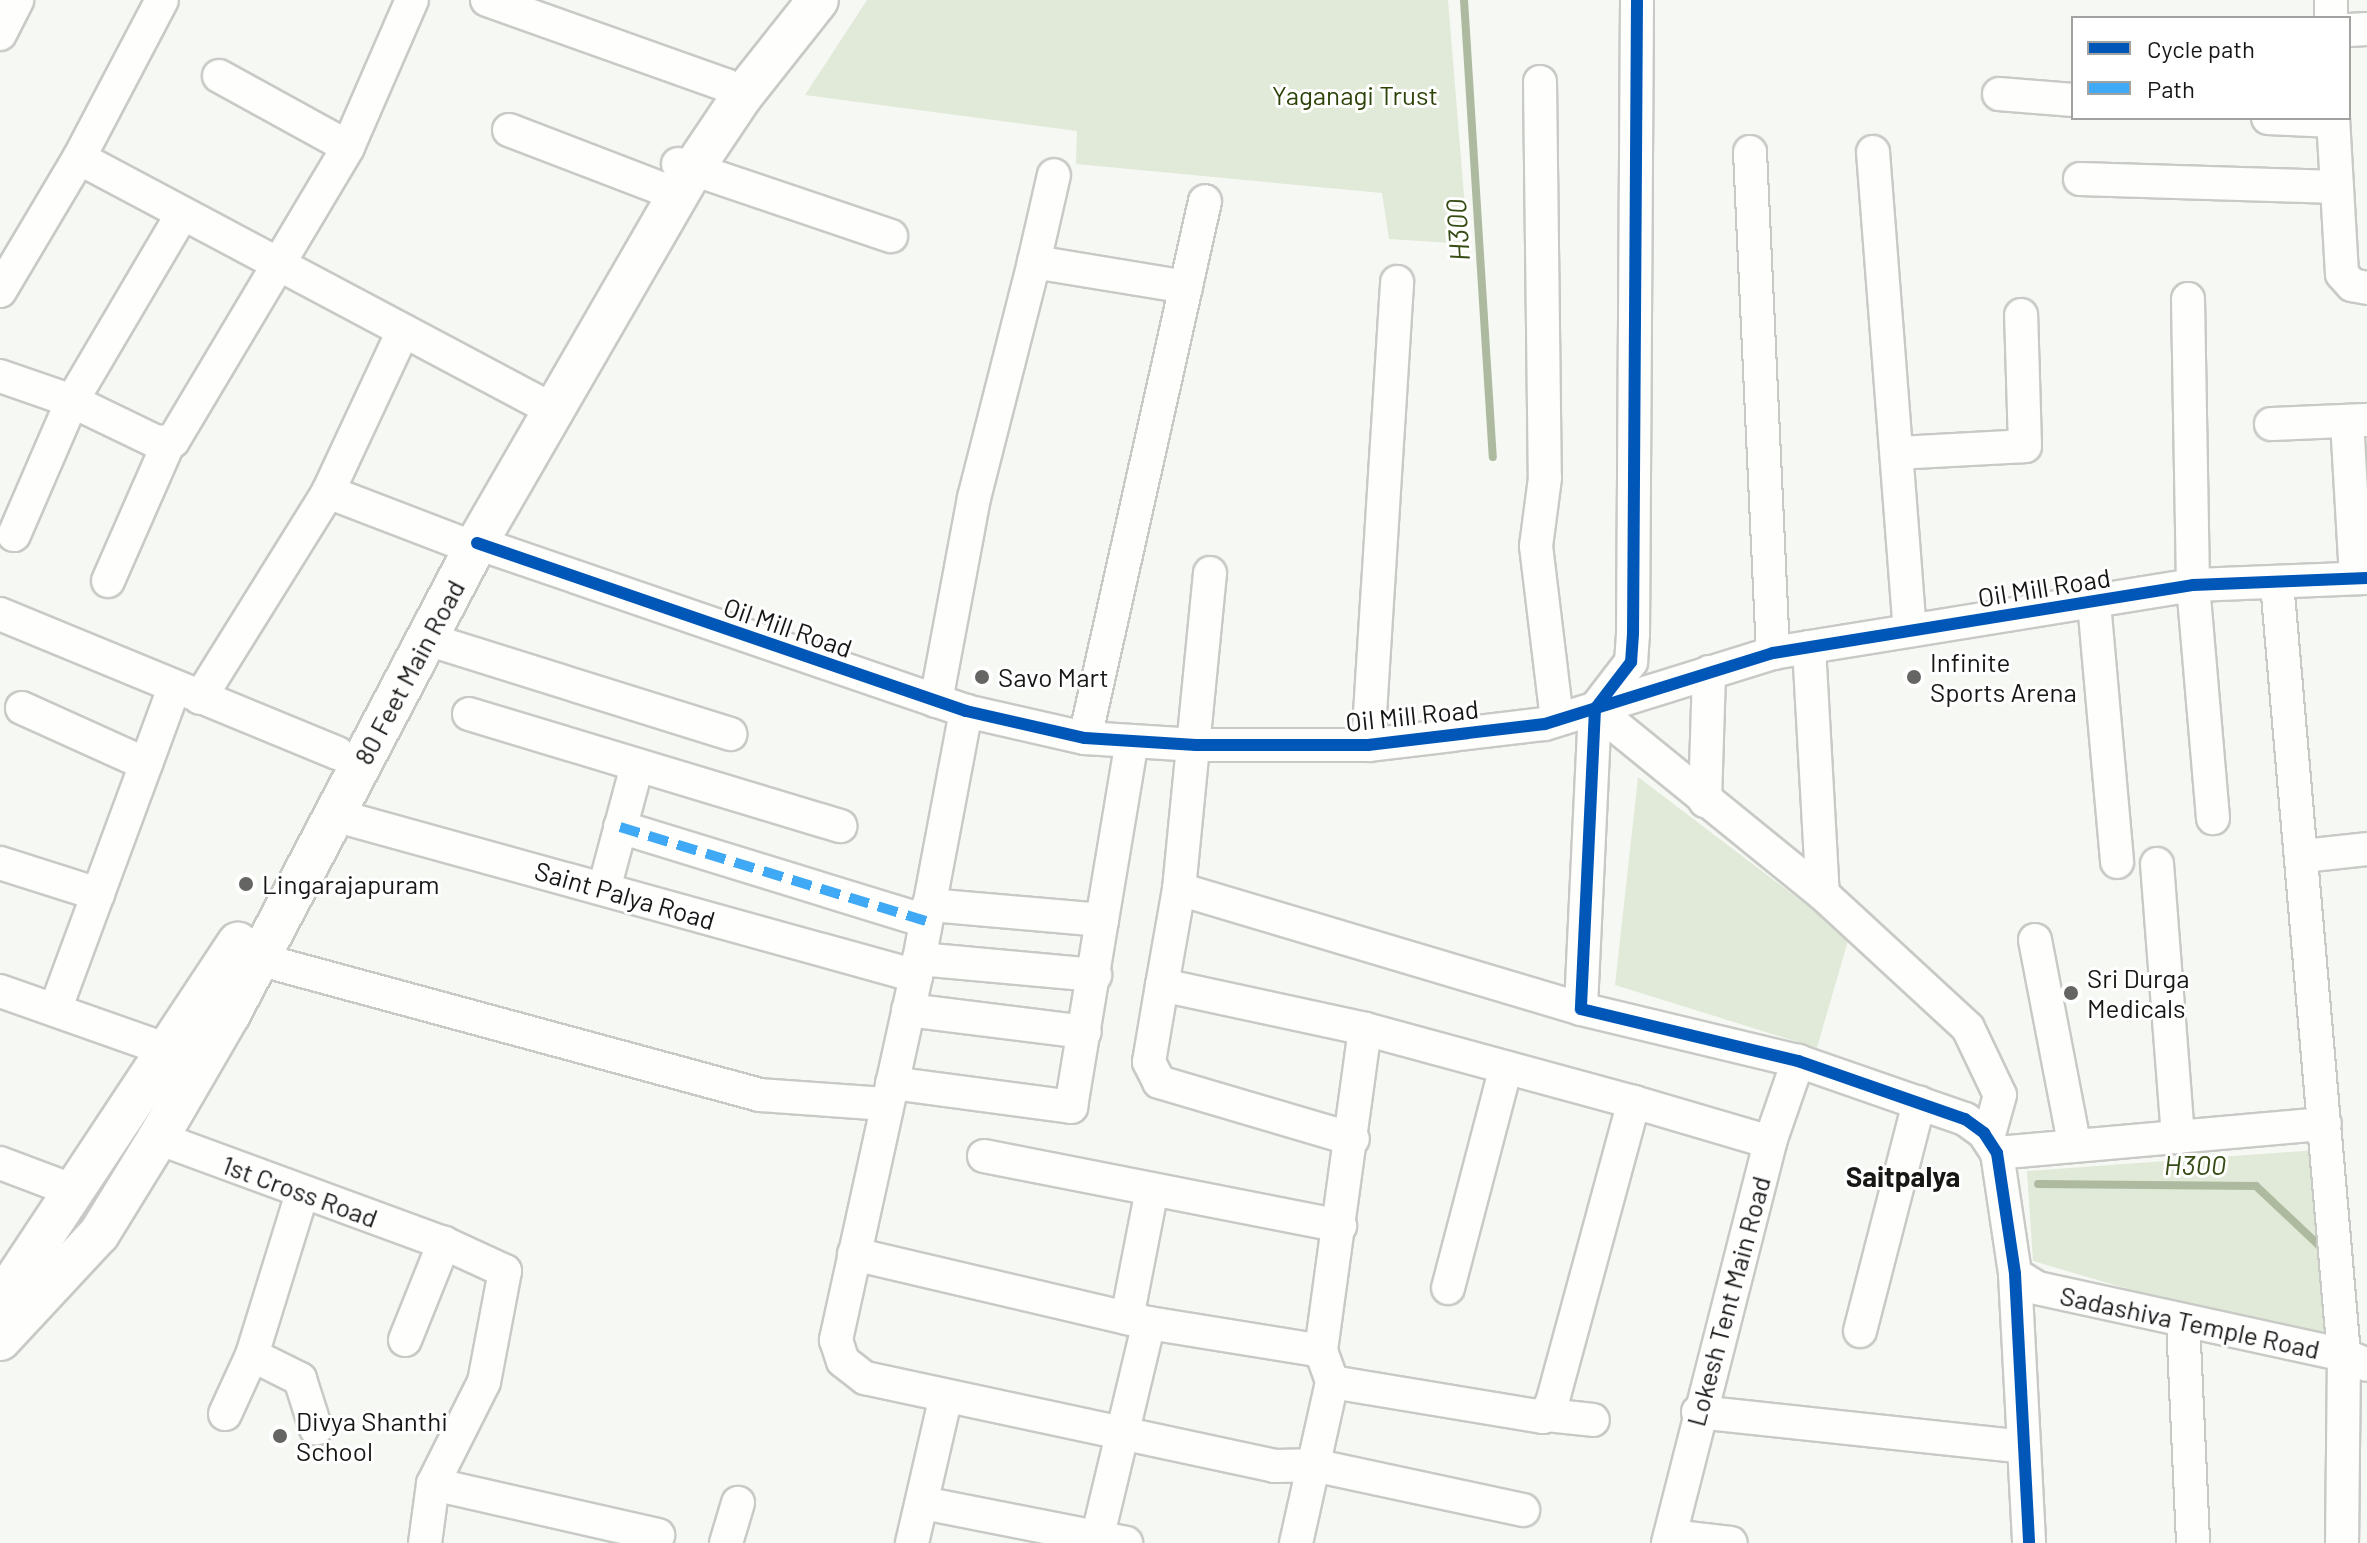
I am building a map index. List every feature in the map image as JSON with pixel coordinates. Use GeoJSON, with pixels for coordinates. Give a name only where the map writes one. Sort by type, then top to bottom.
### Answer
{"type":"FeatureCollection","features":[{"type":"Feature","properties":{"kind":"main road","name":"80 Feet Main Road"},"geometry":{"type":"LineString","coordinates":[[0,1302],[168,1050],[236,964],[334,815],[427,639],[467,543],[536,401],[678,174],[794,0]]}},
{"type":"Feature","properties":{"kind":"main road","name":"80 Feet Main Road"},"geometry":{"type":"LineString","coordinates":[[734,90],[818,0]]}},
{"type":"Feature","properties":{"kind":"main road","name":"80 Feet Main Road"},"geometry":{"type":"LineString","coordinates":[[0,1340],[99,1234],[158,1138],[236,964],[337,753],[467,543],[678,174]]}},
{"type":"Feature","properties":{"kind":"street"},"geometry":{"type":"LineString","coordinates":[[0,34],[17,0]]}},
{"type":"Feature","properties":{"kind":"street"},"geometry":{"type":"LineString","coordinates":[[0,291],[79,158],[162,0]]}},
{"type":"Feature","properties":{"kind":"street"},"geometry":{"type":"LineString","coordinates":[[108,581],[168,444],[348,147],[412,0]]}},
{"type":"Feature","properties":{"kind":"street"},"geometry":{"type":"LineString","coordinates":[[487,0],[734,90]]}},
{"type":"Feature","properties":{"kind":"street"},"geometry":{"type":"LineString","coordinates":[[1581,1009],[1595,709],[1631,662],[1633,634],[1637,0]]}},
{"type":"Feature","properties":{"kind":"street"},"geometry":{"type":"LineString","coordinates":[[219,76],[348,147]]}},
{"type":"Feature","properties":{"kind":"street"},"geometry":{"type":"LineString","coordinates":[[1540,82],[1545,478],[1536,546],[1557,720]]}},
{"type":"Feature","properties":{"kind":"street"},"geometry":{"type":"LineString","coordinates":[[1999,94],[2071,100]]}},
{"type":"Feature","properties":{"kind":"street"},"geometry":{"type":"LineString","coordinates":[[2333,120],[2342,274],[2352,285],[2367,288]]}},
{"type":"Feature","properties":{"kind":"street"},"geometry":{"type":"LineString","coordinates":[[509,130],[678,174],[891,236]]}},
{"type":"Feature","properties":{"kind":"street"},"geometry":{"type":"LineString","coordinates":[[1750,152],[1773,653]]}},
{"type":"Feature","properties":{"kind":"street"},"geometry":{"type":"LineString","coordinates":[[1873,152],[1910,630]]}},
{"type":"Feature","properties":{"kind":"street"},"geometry":{"type":"LineString","coordinates":[[79,158],[536,401]]}},
{"type":"Feature","properties":{"kind":"street"},"geometry":{"type":"LineString","coordinates":[[936,701],[974,498],[1054,175]]}},
{"type":"Feature","properties":{"kind":"street"},"geometry":{"type":"LineString","coordinates":[[2080,179],[2337,187]]}},
{"type":"Feature","properties":{"kind":"street"},"geometry":{"type":"LineString","coordinates":[[1085,738],[1205,201]]}},
{"type":"Feature","properties":{"kind":"street"},"geometry":{"type":"LineString","coordinates":[[14,535],[72,401],[182,214]]}},
{"type":"Feature","properties":{"kind":"street"},"geometry":{"type":"LineString","coordinates":[[1034,262],[1186,287]]}},
{"type":"Feature","properties":{"kind":"street"},"geometry":{"type":"LineString","coordinates":[[1368,745],[1397,282]]}},
{"type":"Feature","properties":{"kind":"street"},"geometry":{"type":"LineString","coordinates":[[2188,299],[2193,585],[2213,818]]}},
{"type":"Feature","properties":{"kind":"street"},"geometry":{"type":"LineString","coordinates":[[1897,453],[2025,446],[2021,315]]}},
{"type":"Feature","properties":{"kind":"street"},"geometry":{"type":"LineString","coordinates":[[55,1010],[146,764],[187,693],[328,492],[403,331]]}},
{"type":"Feature","properties":{"kind":"street"},"geometry":{"type":"LineString","coordinates":[[0,376],[72,401],[168,444]]}},
{"type":"Feature","properties":{"kind":"street"},"geometry":{"type":"LineString","coordinates":[[2271,424],[2357,421],[2361,578]]}},
{"type":"Feature","properties":{"kind":"street","name":"Oil Mill Road"},"geometry":{"type":"LineString","coordinates":[[328,492],[467,543],[966,711],[1085,738],[1196,745],[1368,745],[1557,720],[1773,653],[2193,585],[2361,578]]}},
{"type":"Feature","properties":{"kind":"street"},"geometry":{"type":"LineString","coordinates":[[1210,573],[1196,745],[1179,889],[1149,1062],[1159,1082],[1353,1139]]}},
{"type":"Feature","properties":{"kind":"street"},"geometry":{"type":"LineString","coordinates":[[2277,583],[2325,1124],[2355,1360],[2342,1543]]}},
{"type":"Feature","properties":{"kind":"street"},"geometry":{"type":"LineString","coordinates":[[2094,603],[2117,862]]}},
{"type":"Feature","properties":{"kind":"street"},"geometry":{"type":"LineString","coordinates":[[0,614],[337,753]]}},
{"type":"Feature","properties":{"kind":"street"},"geometry":{"type":"LineString","coordinates":[[427,639],[731,734]]}},
{"type":"Feature","properties":{"kind":"street"},"geometry":{"type":"LineString","coordinates":[[1809,647],[1823,894]]}},
{"type":"Feature","properties":{"kind":"street"},"geometry":{"type":"LineString","coordinates":[[1705,801],[1709,672]]}},
{"type":"Feature","properties":{"kind":"street"},"geometry":{"type":"LineString","coordinates":[[22,708],[146,764]]}},
{"type":"Feature","properties":{"kind":"street"},"geometry":{"type":"LineString","coordinates":[[1595,709],[1823,894],[1968,1028],[2000,1095],[1992,1146],[2015,1274],[2029,1543]]}},
{"type":"Feature","properties":{"kind":"street"},"geometry":{"type":"LineString","coordinates":[[966,711],[918,968],[836,1340],[843,1361],[865,1378],[946,1396],[1274,1466],[1313,1465],[1523,1510]]}},
{"type":"Feature","properties":{"kind":"street"},"geometry":{"type":"LineString","coordinates":[[469,714],[840,826]]}},
{"type":"Feature","properties":{"kind":"street"},"geometry":{"type":"LineString","coordinates":[[236,964],[760,1095],[890,1094],[1071,1107],[1132,741]]}},
{"type":"Feature","properties":{"kind":"street"},"geometry":{"type":"LineString","coordinates":[[604,889],[637,766]]}},
{"type":"Feature","properties":{"kind":"street","name":"Saint Palya Road"},"geometry":{"type":"LineString","coordinates":[[334,815],[604,889],[918,968],[1095,975]]}},
{"type":"Feature","properties":{"kind":"street"},"geometry":{"type":"LineString","coordinates":[[620,827],[928,913],[1102,920]]}},
{"type":"Feature","properties":{"kind":"street"},"geometry":{"type":"LineString","coordinates":[[2303,856],[2367,849]]}},
{"type":"Feature","properties":{"kind":"street"},"geometry":{"type":"LineString","coordinates":[[0,863],[98,894]]}},
{"type":"Feature","properties":{"kind":"street"},"geometry":{"type":"LineString","coordinates":[[2157,864],[2178,1137]]}},
{"type":"Feature","properties":{"kind":"street"},"geometry":{"type":"LineString","coordinates":[[1179,889],[1581,1009],[1798,1061],[1965,1119],[1992,1146],[2178,1137],[2325,1124]]}},
{"type":"Feature","properties":{"kind":"street"},"geometry":{"type":"LineString","coordinates":[[2035,940],[2074,1143]]}},
{"type":"Feature","properties":{"kind":"street"},"geometry":{"type":"LineString","coordinates":[[1162,985],[1365,1029],[1770,1142]]}},
{"type":"Feature","properties":{"kind":"street"},"geometry":{"type":"LineString","coordinates":[[0,991],[168,1050]]}},
{"type":"Feature","properties":{"kind":"street"},"geometry":{"type":"LineString","coordinates":[[908,1010],[1085,1032]]}},
{"type":"Feature","properties":{"kind":"street"},"geometry":{"type":"LineString","coordinates":[[1296,1543],[1332,1382],[1321,1351],[1353,1139],[1365,1029]]}},
{"type":"Feature","properties":{"kind":"street","name":"Lokesh Tent Main Road"},"geometry":{"type":"LineString","coordinates":[[1669,1540],[1698,1412],[1770,1142],[1798,1061]]}},
{"type":"Feature","properties":{"kind":"street"},"geometry":{"type":"LineString","coordinates":[[1448,1288],[1506,1067]]}},
{"type":"Feature","properties":{"kind":"street"},"geometry":{"type":"LineString","coordinates":[[1547,1415],[1634,1102]]}},
{"type":"Feature","properties":{"kind":"street"},"geometry":{"type":"LineString","coordinates":[[1860,1331],[1919,1103]]}},
{"type":"Feature","properties":{"kind":"street","name":"1st Cross Road"},"geometry":{"type":"LineString","coordinates":[[158,1138],[444,1243],[505,1271],[484,1382],[433,1484]]}},
{"type":"Feature","properties":{"kind":"street"},"geometry":{"type":"LineString","coordinates":[[984,1156],[1340,1226]]}},
{"type":"Feature","properties":{"kind":"street"},"geometry":{"type":"LineString","coordinates":[[0,1163],[74,1191]]}},
{"type":"Feature","properties":{"kind":"street"},"geometry":{"type":"LineString","coordinates":[[923,1503],[1107,1541],[1138,1321],[1152,1189]]}},
{"type":"Feature","properties":{"kind":"street"},"geometry":{"type":"LineString","coordinates":[[225,1414],[252,1355],[302,1193]]}},
{"type":"Feature","properties":{"kind":"street"},"geometry":{"type":"LineString","coordinates":[[405,1340],[444,1243]]}},
{"type":"Feature","properties":{"kind":"street"},"geometry":{"type":"LineString","coordinates":[[854,1254],[1138,1321],[1321,1351]]}},
{"type":"Feature","properties":{"kind":"street","name":"Sadashiva Temple Road"},"geometry":{"type":"LineString","coordinates":[[2015,1274],[2037,1288],[2355,1360]]}},
{"type":"Feature","properties":{"kind":"street"},"geometry":{"type":"LineString","coordinates":[[2183,1321],[2193,1543]]}},
{"type":"Feature","properties":{"kind":"street"},"geometry":{"type":"LineString","coordinates":[[252,1355],[300,1379],[316,1429]]}},
{"type":"Feature","properties":{"kind":"street"},"geometry":{"type":"LineString","coordinates":[[1332,1382],[1593,1420]]}},
{"type":"Feature","properties":{"kind":"street"},"geometry":{"type":"LineString","coordinates":[[912,1543],[946,1396]]}},
{"type":"Feature","properties":{"kind":"street"},"geometry":{"type":"LineString","coordinates":[[1698,1412],[2024,1447]]}},
{"type":"Feature","properties":{"kind":"street"},"geometry":{"type":"LineString","coordinates":[[425,1543],[433,1484],[658,1535]]}},
{"type":"Feature","properties":{"kind":"street"},"geometry":{"type":"LineString","coordinates":[[726,1543],[738,1503]]}},
{"type":"Feature","properties":{"kind":"street"},"geometry":{"type":"LineString","coordinates":[[1669,1540],[1731,1543]]}},
{"type":"Feature","properties":{"kind":"green space","name":"Yaganagi Trust"},"geometry":{"type":"Polygon","coordinates":[[[867,0],[1448,0],[1468,244],[1389,239],[1382,193],[1076,164],[1077,131],[805,95],[867,0]]]}},
{"type":"Feature","properties":{"kind":"green space"},"geometry":{"type":"Polygon","coordinates":[[[1638,777],[1849,937],[1817,1048],[1615,985],[1638,777]]]}},
{"type":"Feature","properties":{"kind":"green space"},"geometry":{"type":"Polygon","coordinates":[[[2316,1150],[2326,1340],[2240,1322],[2033,1261],[2027,1171],[2316,1150]]]}},
{"type":"Feature","properties":{"kind":"waterway","name":"H300"},"geometry":{"type":"LineString","coordinates":[[1464,0],[1493,457]]}},
{"type":"Feature","properties":{"kind":"waterway","name":"H300"},"geometry":{"type":"LineString","coordinates":[[2038,1184],[2256,1186],[2326,1252]]}},
{"type":"Feature","properties":{"kind":"marked path"},"geometry":{"type":"LineString","coordinates":[[620,827],[926,921]]}},
{"type":"Feature","properties":{"kind":"cycle path"},"geometry":{"type":"LineString","coordinates":[[1637,0],[1633,634],[1631,662],[1595,709],[1581,1009],[1798,1061],[1965,1119],[1984,1133],[1997,1153],[2015,1274],[2029,1543]]}},
{"type":"Feature","properties":{"kind":"cycle path"},"geometry":{"type":"LineString","coordinates":[[477,543],[966,711],[1085,738],[1196,745],[1368,745],[1545,724],[1773,653],[2193,585],[2367,578]]}},
{"type":"Feature","properties":{"kind":"place","name":"Savo Mart"},"geometry":{"type":"Point","coordinates":[982,677]}},
{"type":"Feature","properties":{"kind":"place","name":"Infinite Sports Arena"},"geometry":{"type":"Point","coordinates":[1914,677]}},
{"type":"Feature","properties":{"kind":"place","name":"Lingarajapuram"},"geometry":{"type":"Point","coordinates":[246,884]}},
{"type":"Feature","properties":{"kind":"place","name":"Sri Durga Medicals"},"geometry":{"type":"Point","coordinates":[2071,993]}},
{"type":"Feature","properties":{"kind":"place","name":"Divya Shanthi School"},"geometry":{"type":"Point","coordinates":[280,1436]}},
{"type":"Feature","properties":{"kind":"district","name":"Saitpalya"},"geometry":{"type":"Point","coordinates":[1903,1176]}}]}
